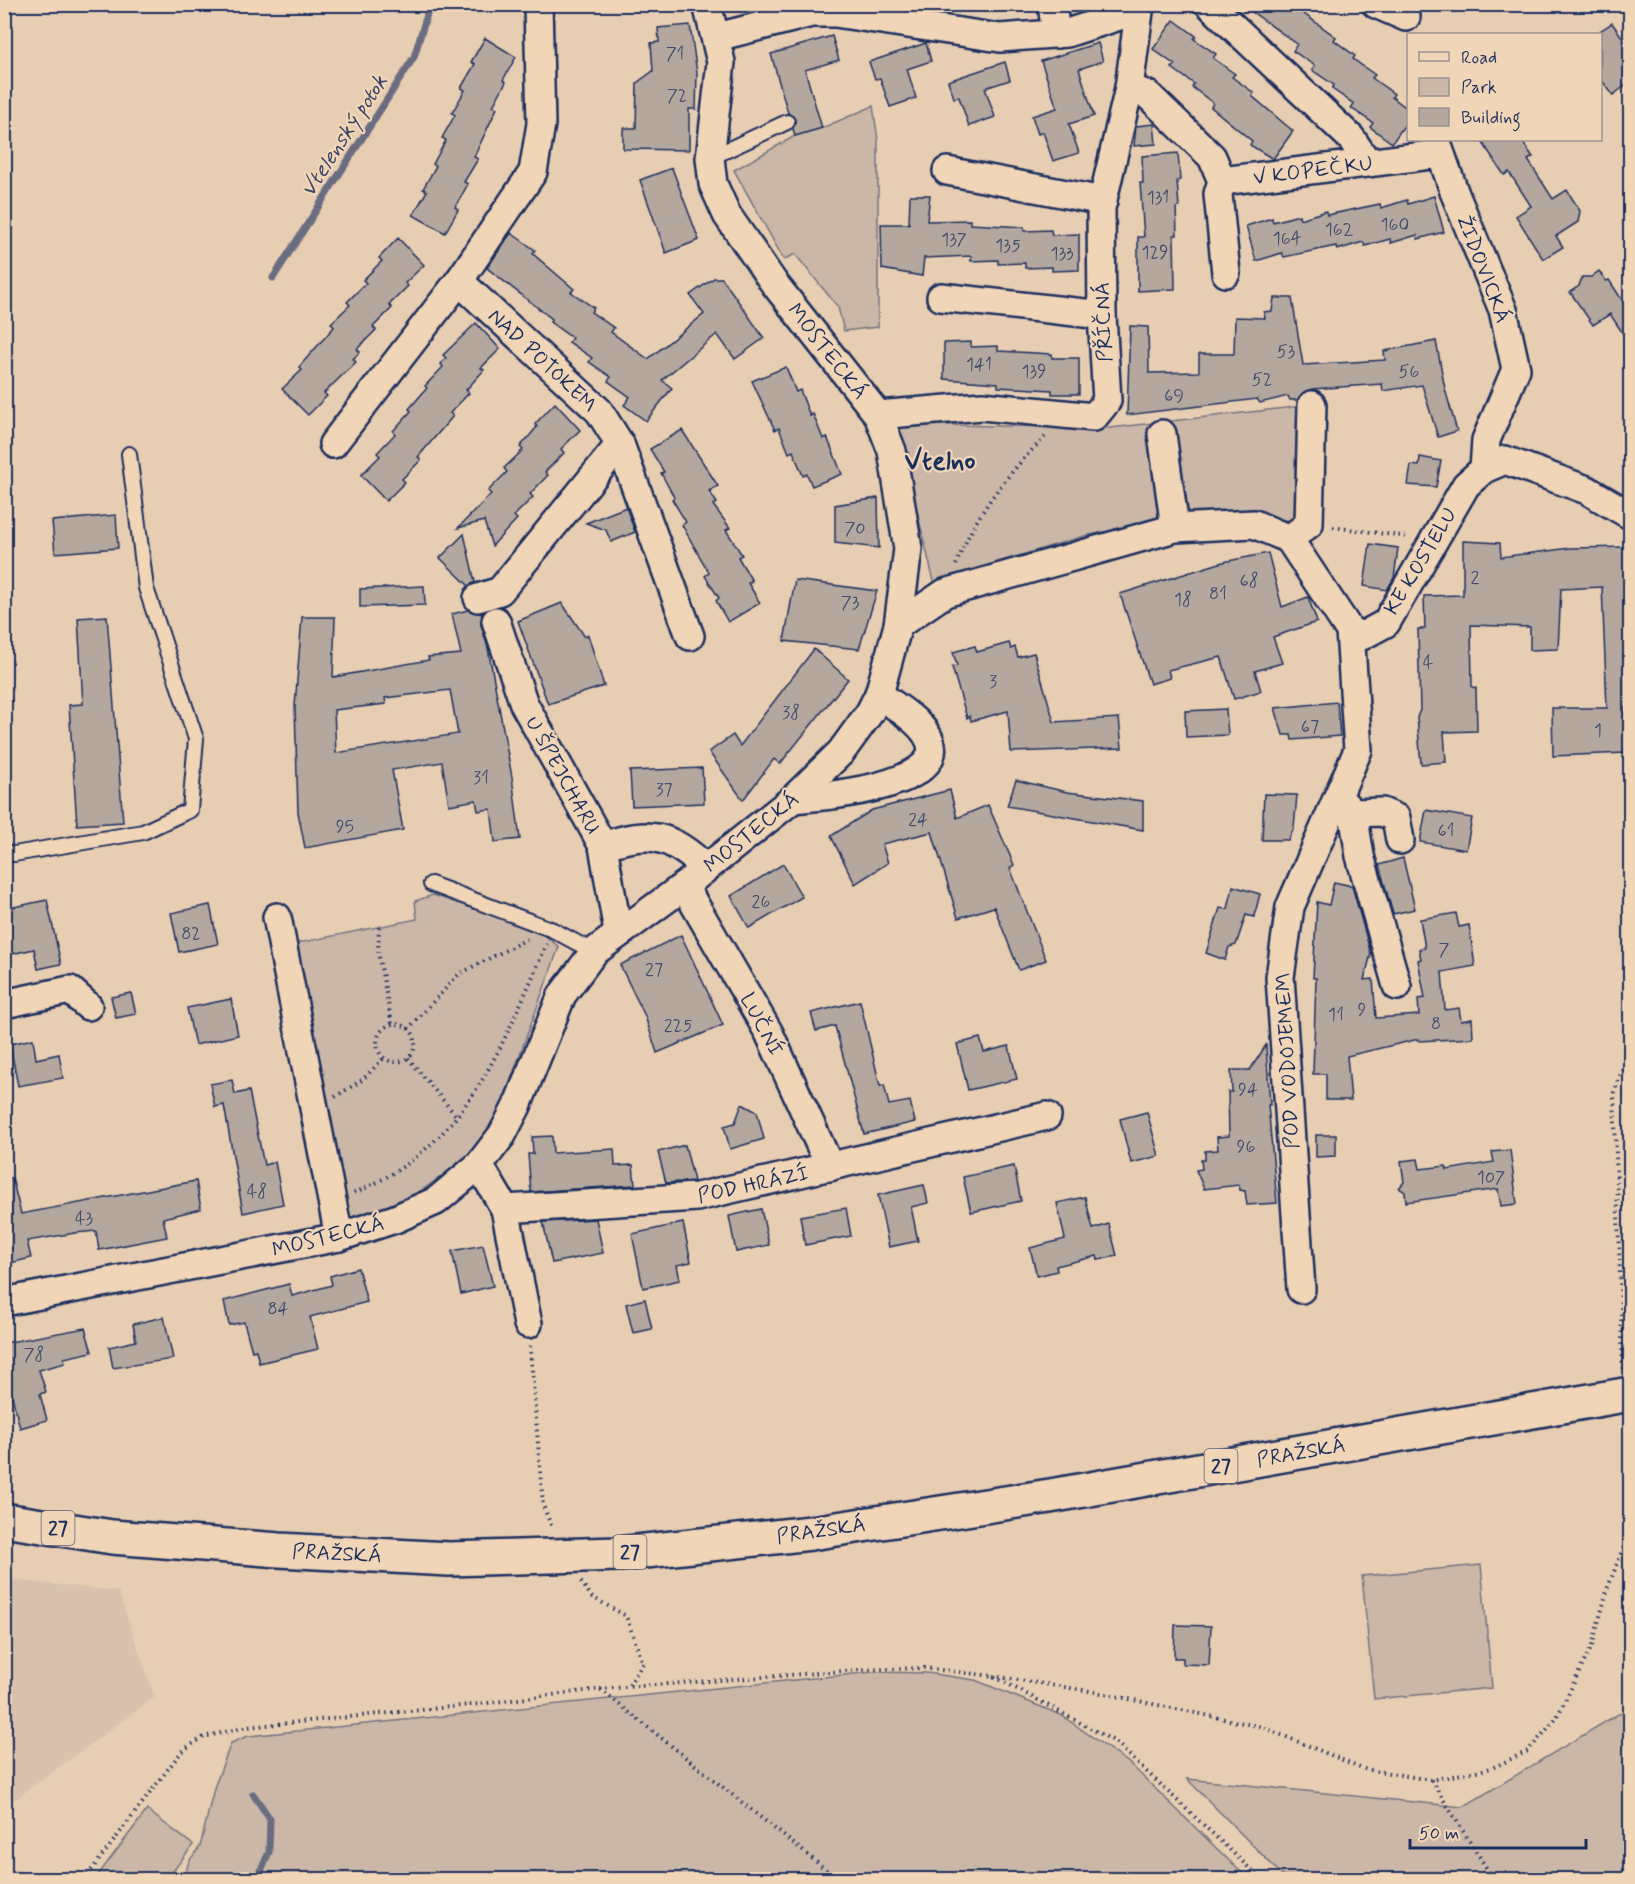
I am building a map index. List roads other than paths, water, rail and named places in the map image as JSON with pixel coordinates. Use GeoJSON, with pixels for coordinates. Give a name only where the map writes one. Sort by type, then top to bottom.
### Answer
{"type":"FeatureCollection","features":[{"type":"Feature","properties":{"kind":"main road","name":"PRAŽSKÁ"},"geometry":{"type":"LineString","coordinates":[[4,1520],[112,1537],[279,1550],[449,1559],[618,1554],[822,1531],[1061,1494],[1627,1395]]}},
{"type":"Feature","properties":{"kind":"street"},"geometry":{"type":"LineString","coordinates":[[333,444],[459,280],[533,172],[541,124],[538,4]]}},
{"type":"Feature","properties":{"kind":"street","name":"MOSTECKÁ"},"geometry":{"type":"LineString","coordinates":[[4,1302],[339,1237],[395,1219],[436,1201],[479,1165],[502,1136],[517,1106],[562,995],[594,952],[618,932],[684,886],[793,799],[841,752],[879,694],[898,626],[908,549],[892,451],[878,415],[774,283],[727,215],[714,183],[710,158],[721,62],[717,37],[707,4]]}},
{"type":"Feature","properties":{"kind":"street"},"geometry":{"type":"LineString","coordinates":[[1052,4],[1056,34]]}},
{"type":"Feature","properties":{"kind":"street"},"geometry":{"type":"LineString","coordinates":[[1209,4],[1351,138],[1368,163]]}},
{"type":"Feature","properties":{"kind":"street"},"geometry":{"type":"LineString","coordinates":[[1376,4],[1406,18]]}},
{"type":"Feature","properties":{"kind":"street"},"geometry":{"type":"LineString","coordinates":[[717,37],[813,9],[1000,38],[1067,33],[1139,7]]}},
{"type":"Feature","properties":{"kind":"street","name":"PŘÍČNÁ"},"geometry":{"type":"LineString","coordinates":[[878,415],[982,406],[1094,417],[1107,401],[1102,315],[1103,201],[1129,88],[1139,7]]}},
{"type":"Feature","properties":{"kind":"street"},"geometry":{"type":"LineString","coordinates":[[1129,88],[1148,95],[1212,157],[1222,181],[1218,194],[1226,273]]}},
{"type":"Feature","properties":{"kind":"street","name":"V KOPEČKU"},"geometry":{"type":"LineString","coordinates":[[1222,181],[1368,163],[1437,147]]}},
{"type":"Feature","properties":{"kind":"street","name":"ŽIDOVICKÁ"},"geometry":{"type":"LineString","coordinates":[[1437,147],[1503,310],[1516,369],[1486,440],[1484,469]]}},
{"type":"Feature","properties":{"kind":"street"},"geometry":{"type":"LineString","coordinates":[[947,171],[1103,201]]}},
{"type":"Feature","properties":{"kind":"street","name":"NAD POTOKEM"},"geometry":{"type":"LineString","coordinates":[[459,280],[599,411],[620,444],[690,636]]}},
{"type":"Feature","properties":{"kind":"street"},"geometry":{"type":"LineString","coordinates":[[941,297],[1102,315]]}},
{"type":"Feature","properties":{"kind":"street"},"geometry":{"type":"LineString","coordinates":[[1312,405],[1299,532],[1350,631]]}},
{"type":"Feature","properties":{"kind":"street"},"geometry":{"type":"LineString","coordinates":[[1162,434],[1175,528]]}},
{"type":"Feature","properties":{"kind":"street"},"geometry":{"type":"LineString","coordinates":[[478,597],[500,591],[620,444]]}},
{"type":"Feature","properties":{"kind":"street"},"geometry":{"type":"LineString","coordinates":[[1484,469],[1505,460],[1587,490],[1630,515]]}},
{"type":"Feature","properties":{"kind":"street","name":"KE KOSTELU"},"geometry":{"type":"LineString","coordinates":[[1350,631],[1362,636],[1386,622],[1466,485],[1484,469]]}},
{"type":"Feature","properties":{"kind":"street"},"geometry":{"type":"LineString","coordinates":[[898,626],[945,593],[1175,528],[1254,524],[1299,532]]}},
{"type":"Feature","properties":{"kind":"street","name":"U ŠPEJCHARU"},"geometry":{"type":"LineString","coordinates":[[496,621],[524,704],[603,846],[618,932]]}},
{"type":"Feature","properties":{"kind":"street","name":"POD VODOJEMEM"},"geometry":{"type":"LineString","coordinates":[[1301,1289],[1280,977],[1290,907],[1346,805],[1358,750],[1350,631]]}},
{"type":"Feature","properties":{"kind":"street"},"geometry":{"type":"LineString","coordinates":[[793,799],[844,795],[909,777],[926,761],[932,751],[930,741],[921,727],[879,694]]}},
{"type":"Feature","properties":{"kind":"street"},"geometry":{"type":"LineString","coordinates":[[1397,986],[1346,805],[1382,812],[1396,818],[1400,840]]}},
{"type":"Feature","properties":{"kind":"street"},"geometry":{"type":"LineString","coordinates":[[603,846],[631,837],[647,836],[681,847],[706,868]]}},
{"type":"Feature","properties":{"kind":"street","name":"LUČNÍ"},"geometry":{"type":"LineString","coordinates":[[684,886],[769,1033],[830,1167]]}},
{"type":"Feature","properties":{"kind":"street"},"geometry":{"type":"LineString","coordinates":[[277,917],[339,1237]]}},
{"type":"Feature","properties":{"kind":"street"},"geometry":{"type":"LineString","coordinates":[[4,1004],[70,990],[88,1006]]}},
{"type":"Feature","properties":{"kind":"street","name":"POD HRÁZÍ"},"geometry":{"type":"LineString","coordinates":[[505,1209],[697,1197],[1047,1116]]}},
{"type":"Feature","properties":{"kind":"street"},"geometry":{"type":"LineString","coordinates":[[479,1165],[505,1209],[528,1324]]}},
{"type":"Feature","properties":{"kind":"lane"},"geometry":{"type":"LineString","coordinates":[[710,158],[787,122]]}},
{"type":"Feature","properties":{"kind":"lane"},"geometry":{"type":"LineString","coordinates":[[4,853],[14,854],[142,832],[190,810],[196,739],[146,588],[129,454]]}},
{"type":"Feature","properties":{"kind":"lane"},"geometry":{"type":"LineString","coordinates":[[431,884],[553,930],[594,952]]}},
{"type":"Feature","properties":{"kind":"waterway","name":"Vtelenský potok"},"geometry":{"type":"LineString","coordinates":[[273,278],[414,57],[430,4]]}},
{"type":"Feature","properties":{"kind":"waterway","name":"Vtelenský potok"},"geometry":{"type":"LineString","coordinates":[[253,1794],[270,1819],[269,1852],[257,1880]]}},
{"type":"Feature","properties":{"kind":"district","name":"Vtelno"},"geometry":{"type":"Point","coordinates":[940,460]}}]}
